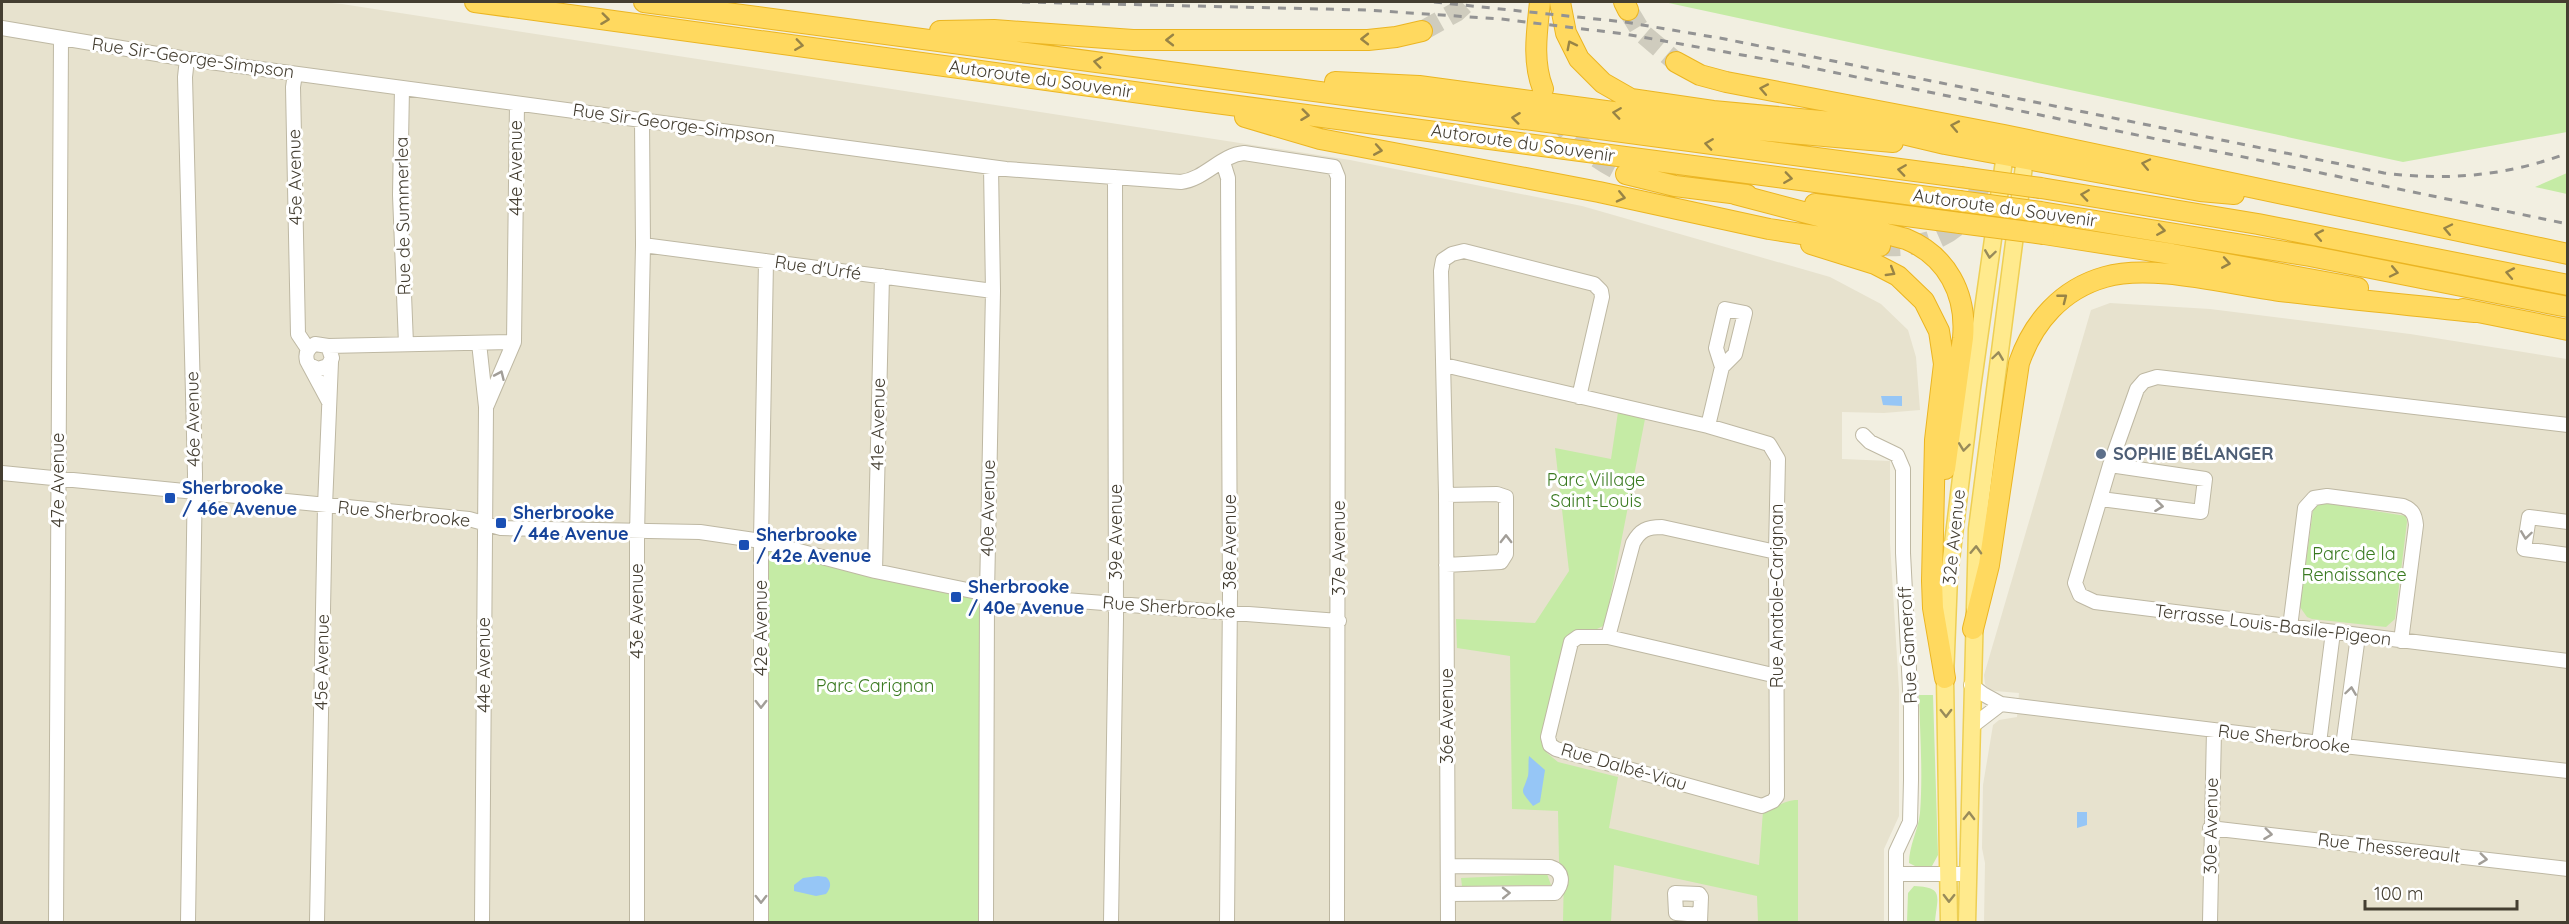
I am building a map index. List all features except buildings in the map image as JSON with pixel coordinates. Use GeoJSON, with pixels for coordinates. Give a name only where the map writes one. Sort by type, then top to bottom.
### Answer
{"type":"FeatureCollection","features":[{"type":"Feature","properties":{"kind":"highway","name":"Autoroute du Souvenir"},"geometry":{"type":"LineString","coordinates":[[474,2],[2041,212],[2310,256],[2568,308]]}},
{"type":"Feature","properties":{"kind":"highway","name":"Autoroute du Souvenir"},"geometry":{"type":"LineString","coordinates":[[644,2],[2041,188],[2298,231],[2568,285]]}},
{"type":"Feature","properties":{"kind":"highway"},"geometry":{"type":"LineString","coordinates":[[1540,2],[1536,54],[1543,89]]}},
{"type":"Feature","properties":{"kind":"highway"},"geometry":{"type":"LineString","coordinates":[[1560,2],[1566,33],[1579,58],[1603,83],[1631,99],[1703,110],[1865,125],[1945,144],[1984,159],[2005,154],[2200,191],[2309,201]]}},
{"type":"Feature","properties":{"kind":"highway"},"geometry":{"type":"LineString","coordinates":[[870,32],[994,30],[1133,40],[1368,40],[1396,38],[1422,31]]}},
{"type":"Feature","properties":{"kind":"highway"},"geometry":{"type":"LineString","coordinates":[[1676,62],[1700,75],[1726,82],[2004,135],[2568,254]]}},
{"type":"Feature","properties":{"kind":"highway"},"geometry":{"type":"LineString","coordinates":[[1197,76],[1419,86],[1734,128],[1863,140],[1945,144]]}},
{"type":"Feature","properties":{"kind":"highway"},"geometry":{"type":"LineString","coordinates":[[1185,99],[1320,139],[1599,192],[1769,229],[1880,246]]}},
{"type":"Feature","properties":{"kind":"highway"},"geometry":{"type":"LineString","coordinates":[[1626,174],[1675,186],[2044,234],[2229,264],[2568,330]]}},
{"type":"Feature","properties":{"kind":"highway"},"geometry":{"type":"LineString","coordinates":[[1736,194],[1906,239],[1932,254],[1953,279],[1963,308],[1963,338],[1932,566]]}},
{"type":"Feature","properties":{"kind":"highway"},"geometry":{"type":"LineString","coordinates":[[1769,229],[1890,271],[1912,287],[1933,314],[1941,339],[1944,364],[1935,440],[1933,608],[1945,678]]}},
{"type":"Feature","properties":{"kind":"highway"},"geometry":{"type":"LineString","coordinates":[[1973,629],[1989,565],[2019,363],[2030,336],[2041,320],[2058,301],[2076,289],[2095,280],[2118,274],[2151,273],[2279,291],[2475,312]]}},
{"type":"Feature","properties":{"kind":"main road","name":"32e Avenue"},"geometry":{"type":"LineString","coordinates":[[1949,922],[1945,678],[1947,609],[1952,544],[2005,154]]}},
{"type":"Feature","properties":{"kind":"main road","name":"32e Avenue"},"geometry":{"type":"LineString","coordinates":[[1967,922],[1971,685],[1978,508],[2025,158]]}},
{"type":"Feature","properties":{"kind":"street","name":"Rue Sir-George-Simpson"},"geometry":{"type":"LineString","coordinates":[[2,28],[187,59],[992,166],[1180,182],[1197,178],[1238,154],[1248,153],[1332,166],[1338,174]]}},
{"type":"Feature","properties":{"kind":"street","name":"47e Avenue"},"geometry":{"type":"LineString","coordinates":[[56,922],[61,38]]}},
{"type":"Feature","properties":{"kind":"street","name":"46e Avenue"},"geometry":{"type":"LineString","coordinates":[[187,59],[184,77],[195,492],[188,922]]}},
{"type":"Feature","properties":{"kind":"street","name":"45e Avenue"},"geometry":{"type":"LineString","coordinates":[[295,74],[293,87],[298,334],[308,349]]}},
{"type":"Feature","properties":{"kind":"street","name":"Rue de Summerlea"},"geometry":{"type":"LineString","coordinates":[[402,88],[400,195],[406,344]]}},
{"type":"Feature","properties":{"kind":"street","name":"44e Avenue"},"geometry":{"type":"LineString","coordinates":[[486,407],[514,342],[518,104]]}},
{"type":"Feature","properties":{"kind":"street","name":"43e Avenue"},"geometry":{"type":"LineString","coordinates":[[637,922],[642,120]]}},
{"type":"Feature","properties":{"kind":"street","name":"38e Avenue"},"geometry":{"type":"LineString","coordinates":[[1223,162],[1228,178],[1230,612],[1227,922]]}},
{"type":"Feature","properties":{"kind":"street","name":"40e Avenue"},"geometry":{"type":"LineString","coordinates":[[986,922],[987,594],[993,291],[992,166]]}},
{"type":"Feature","properties":{"kind":"street","name":"37e Avenue"},"geometry":{"type":"LineString","coordinates":[[1337,922],[1338,174]]}},
{"type":"Feature","properties":{"kind":"street","name":"39e Avenue"},"geometry":{"type":"LineString","coordinates":[[1111,922],[1116,604],[1115,177]]}},
{"type":"Feature","properties":{"kind":"street","name":"Rue d'Urfé"},"geometry":{"type":"LineString","coordinates":[[643,245],[993,291]]}},
{"type":"Feature","properties":{"kind":"street","name":"36e Avenue"},"geometry":{"type":"LineString","coordinates":[[1448,922],[1446,495],[1441,271],[1443,260],[1452,254],[1464,251],[1594,284],[1601,291],[1602,297],[1579,397]]}},
{"type":"Feature","properties":{"kind":"street","name":"42e Avenue"},"geometry":{"type":"LineString","coordinates":[[761,922],[761,541],[766,261]]}},
{"type":"Feature","properties":{"kind":"street","name":"41e Avenue"},"geometry":{"type":"LineString","coordinates":[[875,572],[882,276]]}},
{"type":"Feature","properties":{"kind":"street"},"geometry":{"type":"LineString","coordinates":[[329,402],[306,357],[308,349],[319,343],[328,346],[514,342]]}},
{"type":"Feature","properties":{"kind":"street","name":"44e Avenue"},"geometry":{"type":"LineString","coordinates":[[479,343],[486,407],[482,922]]}},
{"type":"Feature","properties":{"kind":"street"},"geometry":{"type":"LineString","coordinates":[[309,365],[318,369],[328,366],[332,354],[328,346]]}},
{"type":"Feature","properties":{"kind":"street","name":"45e Avenue"},"geometry":{"type":"LineString","coordinates":[[317,922],[325,506],[331,362]]}},
{"type":"Feature","properties":{"kind":"street","name":"Rue Anatole-Carignan"},"geometry":{"type":"LineString","coordinates":[[1444,365],[1708,426],[1769,444],[1774,449],[1778,459],[1777,795],[1773,801],[1762,806]]}},
{"type":"Feature","properties":{"kind":"street"},"geometry":{"type":"LineString","coordinates":[[1708,426],[1722,367]]}},
{"type":"Feature","properties":{"kind":"street","name":"Terrasse Louis-Basile-Pigeon"},"geometry":{"type":"LineString","coordinates":[[2568,425],[2157,377],[2144,381],[2137,389],[2110,465],[2076,579],[2077,592],[2084,598],[2095,602],[2568,661]]}},
{"type":"Feature","properties":{"kind":"street","name":"Rue Gameroff"},"geometry":{"type":"LineString","coordinates":[[1863,435],[1870,442],[1897,455],[1903,469],[1903,553],[1911,720],[1911,806],[1910,822],[1897,848],[1896,922]]}},
{"type":"Feature","properties":{"kind":"street"},"geometry":{"type":"LineString","coordinates":[[2101,499],[2200,512],[2205,479],[2110,465]]}},
{"type":"Feature","properties":{"kind":"street","name":"Rue Sherbrooke"},"geometry":{"type":"LineString","coordinates":[[2,473],[469,519],[501,528],[700,531],[761,541],[875,572],[987,594],[1339,621]]}},
{"type":"Feature","properties":{"kind":"street"},"geometry":{"type":"LineString","coordinates":[[1446,495],[1497,494],[1506,498],[1506,554],[1501,562],[1446,565]]}},
{"type":"Feature","properties":{"kind":"street"},"geometry":{"type":"LineString","coordinates":[[2290,627],[2306,508],[2310,501],[2318,496],[2338,497],[2403,506],[2411,510],[2415,516],[2416,525],[2401,641]]}},
{"type":"Feature","properties":{"kind":"street"},"geometry":{"type":"LineString","coordinates":[[2568,522],[2529,517],[2524,549],[2568,555]]}},
{"type":"Feature","properties":{"kind":"street"},"geometry":{"type":"LineString","coordinates":[[1608,637],[1633,543],[1638,534],[1649,527],[1662,527],[1776,552]]}},
{"type":"Feature","properties":{"kind":"street"},"geometry":{"type":"LineString","coordinates":[[2319,743],[2332,632]]}},
{"type":"Feature","properties":{"kind":"street"},"geometry":{"type":"LineString","coordinates":[[2343,746],[2358,636]]}},
{"type":"Feature","properties":{"kind":"street","name":"Rue Dalbé-Viau"},"geometry":{"type":"LineString","coordinates":[[1762,806],[1556,749],[1551,745],[1548,737],[1571,642],[1578,637],[1608,637],[1777,676]]}},
{"type":"Feature","properties":{"kind":"street","name":"Rue Sherbrooke"},"geometry":{"type":"LineString","coordinates":[[1971,685],[2001,704],[2568,771]]}},
{"type":"Feature","properties":{"kind":"street"},"geometry":{"type":"LineString","coordinates":[[1971,728],[2001,704]]}},
{"type":"Feature","properties":{"kind":"street","name":"30e Avenue"},"geometry":{"type":"LineString","coordinates":[[2210,922],[2210,828],[2214,730]]}},
{"type":"Feature","properties":{"kind":"street","name":"Rue Thessereault"},"geometry":{"type":"LineString","coordinates":[[2210,828],[2568,869]]}},
{"type":"Feature","properties":{"kind":"street"},"geometry":{"type":"LineString","coordinates":[[1448,866],[1550,867],[1557,869],[1561,876],[1560,887],[1555,893],[1448,894]]}},
{"type":"Feature","properties":{"kind":"street"},"geometry":{"type":"LineString","coordinates":[[1896,874],[1968,874]]}},
{"type":"Feature","properties":{"kind":"shaded area"},"geometry":{"type":"Polygon","coordinates":[[[2,2],[321,2],[342,4],[1350,160],[1582,206],[1830,277],[1881,304],[1908,330],[1916,357],[1920,410],[1884,413],[1842,412],[1842,459],[1890,461],[1890,543],[1899,690],[1899,816],[1884,849],[1884,922],[2,922],[2,2]]]}},
{"type":"Feature","properties":{"kind":"shaded area"},"geometry":{"type":"Polygon","coordinates":[[[2110,303],[2210,309],[2410,334],[2567,359],[2567,922],[1984,922],[1983,785],[1993,725],[1999,720],[2017,717],[2019,693],[1995,691],[1988,688],[1984,675],[2091,310],[2110,303]]]}},
{"type":"Feature","properties":{"kind":"green space"},"geometry":{"type":"Polygon","coordinates":[[[1664,2],[2567,2],[2567,132],[2403,162],[1664,2]]]}},
{"type":"Feature","properties":{"kind":"green space"},"geometry":{"type":"Polygon","coordinates":[[[2567,173],[2567,194],[2535,187],[2567,173]]]}},
{"type":"Feature","properties":{"kind":"green space","name":"Parc Village Saint-Louis"},"geometry":{"type":"Polygon","coordinates":[[[1618,412],[1645,419],[1605,625],[1595,630],[1574,632],[1564,643],[1541,738],[1547,753],[1558,762],[1618,777],[1609,828],[1759,865],[1763,811],[1788,801],[1798,800],[1798,922],[1758,922],[1757,896],[1614,865],[1611,922],[1563,922],[1564,869],[1559,862],[1558,811],[1512,809],[1510,656],[1457,648],[1456,619],[1535,623],[1569,571],[1555,448],[1611,459],[1618,412]]]}},
{"type":"Feature","properties":{"kind":"green space","name":"Parc de la Renaissance"},"geometry":{"type":"Polygon","coordinates":[[[2325,503],[2406,516],[2395,619],[2386,627],[2312,619],[2307,617],[2300,607],[2313,510],[2316,504],[2325,503]]]}},
{"type":"Feature","properties":{"kind":"green space","name":"Parc Carignan"},"geometry":{"type":"Polygon","coordinates":[[[762,543],[992,597],[978,922],[762,922],[762,543]]]}},
{"type":"Feature","properties":{"kind":"green space"},"geometry":{"type":"Polygon","coordinates":[[[1919,695],[1933,695],[1938,855],[1932,866],[1915,866],[1909,863],[1910,850],[1920,813],[1919,695]]]}},
{"type":"Feature","properties":{"kind":"green space"},"geometry":{"type":"Polygon","coordinates":[[[1547,874],[1551,885],[1462,886],[1461,878],[1547,874]]]}},
{"type":"Feature","properties":{"kind":"green space"},"geometry":{"type":"Polygon","coordinates":[[[1914,886],[1935,891],[1937,900],[1935,922],[1907,922],[1908,893],[1914,886]]]}},
{"type":"Feature","properties":{"kind":"water"},"geometry":{"type":"Polygon","coordinates":[[[1881,396],[1902,396],[1902,406],[1883,405],[1881,396]]]}},
{"type":"Feature","properties":{"kind":"water"},"geometry":{"type":"Polygon","coordinates":[[[1529,756],[1545,770],[1540,802],[1533,806],[1523,791],[1528,776],[1529,756]]]}},
{"type":"Feature","properties":{"kind":"water"},"geometry":{"type":"Polygon","coordinates":[[[2077,812],[2087,812],[2087,825],[2077,828],[2077,812]]]}},
{"type":"Feature","properties":{"kind":"water"},"geometry":{"type":"Polygon","coordinates":[[[826,877],[830,883],[826,894],[816,896],[794,891],[794,885],[803,878],[826,877]]]}},
{"type":"Feature","properties":{"kind":"tunnel"},"geometry":{"type":"LineString","coordinates":[[1422,31],[1456,12],[1467,2]]}},
{"type":"Feature","properties":{"kind":"tunnel"},"geometry":{"type":"LineString","coordinates":[[1628,10],[1642,33],[1676,62]]}},
{"type":"Feature","properties":{"kind":"tunnel"},"geometry":{"type":"LineString","coordinates":[[1555,116],[1586,150],[1626,174]]}},
{"type":"Feature","properties":{"kind":"tunnel"},"geometry":{"type":"LineString","coordinates":[[1880,246],[1919,244],[1951,231],[1963,220],[1972,206],[1979,189],[1983,168]]}},
{"type":"Feature","properties":{"kind":"railway"},"geometry":{"type":"LineString","coordinates":[[1022,2],[1366,10],[1501,19],[1625,34],[1798,65],[2568,224]]}},
{"type":"Feature","properties":{"kind":"railway"},"geometry":{"type":"LineString","coordinates":[[1434,2],[1625,22],[1725,39],[2384,173],[2431,176],[2477,175],[2523,167],[2568,153]]}},
{"type":"Feature","properties":{"kind":"place","name":"SOPHIE BÉLANGER"},"geometry":{"type":"Point","coordinates":[2101,454]}},
{"type":"Feature","properties":{"kind":"place","name":"Sherbrooke / 46e Avenue"},"geometry":{"type":"Point","coordinates":[170,498]}},
{"type":"Feature","properties":{"kind":"place","name":"Sherbrooke / 44e Avenue"},"geometry":{"type":"Point","coordinates":[501,523]}},
{"type":"Feature","properties":{"kind":"place","name":"Sherbrooke / 42e Avenue"},"geometry":{"type":"Point","coordinates":[744,545]}},
{"type":"Feature","properties":{"kind":"place","name":"Sherbrooke / 40e Avenue"},"geometry":{"type":"Point","coordinates":[956,597]}}]}
